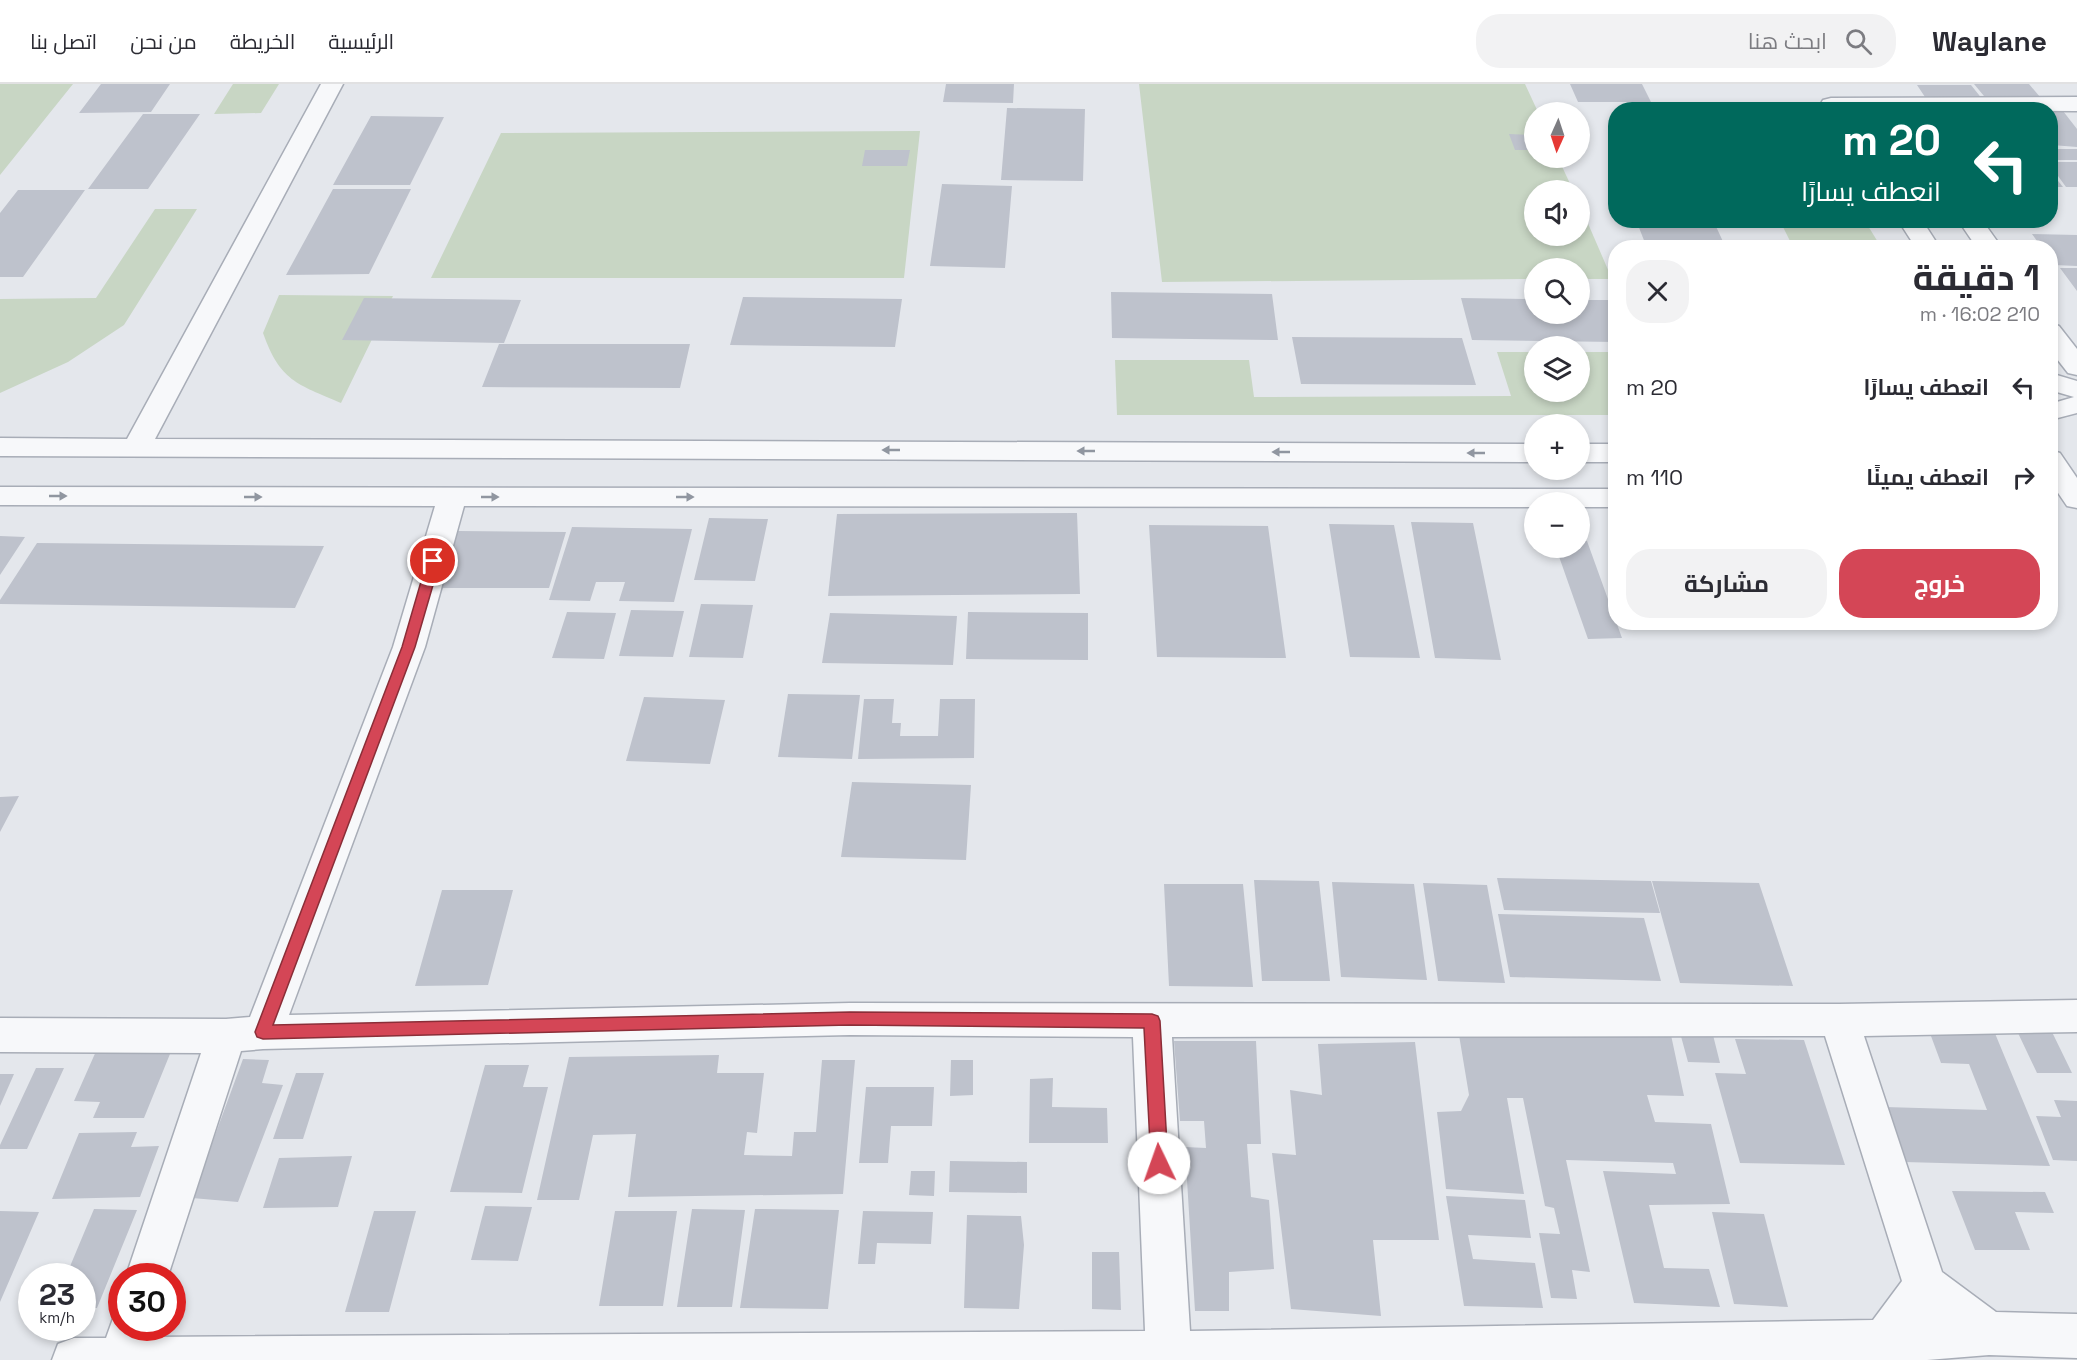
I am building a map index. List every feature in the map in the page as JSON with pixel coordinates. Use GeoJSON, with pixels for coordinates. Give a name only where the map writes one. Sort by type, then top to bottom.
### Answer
{"type":"FeatureCollection","features":[{"type":"Feature","properties":{"kind":"street"},"geometry":{"type":"LineString","coordinates":[[137,447],[332,84]]}},
{"type":"Feature","properties":{"kind":"street"},"geometry":{"type":"LineString","coordinates":[[1870,84],[1883,102]]}},
{"type":"Feature","properties":{"kind":"street"},"geometry":{"type":"LineString","coordinates":[[2054,84],[2075,106]]}},
{"type":"Feature","properties":{"kind":"street"},"geometry":{"type":"LineString","coordinates":[[2058,106],[2075,106]]}},
{"type":"Feature","properties":{"kind":"street"},"geometry":{"type":"LineString","coordinates":[[2058,342],[2077,367]]}},
{"type":"Feature","properties":{"kind":"street"},"geometry":{"type":"LineString","coordinates":[[2058,384],[2077,390]]}},
{"type":"Feature","properties":{"kind":"street"},"geometry":{"type":"LineString","coordinates":[[2058,410],[2077,405]]}},
{"type":"Feature","properties":{"kind":"street"},"geometry":{"type":"LineString","coordinates":[[0,447],[1524,453]]}},
{"type":"Feature","properties":{"kind":"street"},"geometry":{"type":"LineString","coordinates":[[1590,453],[1608,453]]}},
{"type":"Feature","properties":{"kind":"street"},"geometry":{"type":"LineString","coordinates":[[2058,471],[2077,499]]}},
{"type":"Feature","properties":{"kind":"street"},"geometry":{"type":"LineString","coordinates":[[0,496],[1608,498]]}},
{"type":"Feature","properties":{"kind":"street"},"geometry":{"type":"LineString","coordinates":[[152,1263],[244,1034],[409,647],[452,497]]}},
{"type":"Feature","properties":{"kind":"street"},"geometry":{"type":"LineString","coordinates":[[0,1035],[244,1034],[838,1019],[1839,1020],[2077,1016]]}},
{"type":"Feature","properties":{"kind":"street"},"geometry":{"type":"LineString","coordinates":[[1839,1020],[1925,1284],[1989,1333]]}},
{"type":"Feature","properties":{"kind":"street"},"geometry":{"type":"LineString","coordinates":[[1152,1021],[1169,1356]]}},
{"type":"Feature","properties":{"kind":"street"},"geometry":{"type":"LineString","coordinates":[[1884,1342],[1925,1284]]}},
{"type":"Feature","properties":{"kind":"street"},"geometry":{"type":"LineString","coordinates":[[74,1360],[126,1343],[1169,1356],[1884,1342],[1989,1333],[2077,1336]]}},
{"type":"Feature","properties":{"kind":"green space"},"geometry":{"type":"Polygon","coordinates":[[[0,84],[73,84],[0,175],[0,84]]]}},
{"type":"Feature","properties":{"kind":"green space"},"geometry":{"type":"Polygon","coordinates":[[[233,84],[279,84],[261,113],[214,114],[233,84]]]}},
{"type":"Feature","properties":{"kind":"green space"},"geometry":{"type":"Polygon","coordinates":[[[1139,84],[1525,84],[1533,102],[1524,102],[1524,168],[1563,168],[1568,180],[1524,180],[1524,246],[1590,246],[1590,228],[1608,270],[1608,279],[1590,279],[1590,258],[1524,258],[1524,279],[1162,282],[1139,84]]]}},
{"type":"Feature","properties":{"kind":"green space"},"geometry":{"type":"Polygon","coordinates":[[[920,131],[904,278],[431,278],[501,133],[920,131]]]}},
{"type":"Feature","properties":{"kind":"green space"},"geometry":{"type":"Polygon","coordinates":[[[155,209],[197,209],[124,325],[68,362],[0,393],[0,299],[96,298],[155,209]]]}},
{"type":"Feature","properties":{"kind":"green space"},"geometry":{"type":"Polygon","coordinates":[[[1784,228],[1869,228],[1877,240],[1790,240],[1784,228]]]}},
{"type":"Feature","properties":{"kind":"green space"},"geometry":{"type":"Polygon","coordinates":[[[279,295],[393,296],[341,403],[301,385],[276,362],[263,333],[279,295]]]}},
{"type":"Feature","properties":{"kind":"green space"},"geometry":{"type":"Polygon","coordinates":[[[1497,352],[1524,352],[1524,402],[1590,402],[1590,352],[1608,352],[1608,415],[1117,415],[1115,360],[1249,360],[1254,397],[1511,396],[1497,352]]]}},
{"type":"Feature","properties":{"kind":"building"},"geometry":{"type":"Polygon","coordinates":[[[101,84],[170,84],[151,112],[79,113],[101,84]]]}},
{"type":"Feature","properties":{"kind":"building"},"geometry":{"type":"Polygon","coordinates":[[[946,84],[1014,84],[1013,103],[943,102],[946,84]]]}},
{"type":"Feature","properties":{"kind":"building"},"geometry":{"type":"Polygon","coordinates":[[[1570,84],[1642,84],[1651,102],[1590,102],[1578,102],[1570,84]]]}},
{"type":"Feature","properties":{"kind":"building"},"geometry":{"type":"Polygon","coordinates":[[[1974,84],[2029,84],[2040,97],[1984,96],[1974,84]]]}},
{"type":"Feature","properties":{"kind":"building"},"geometry":{"type":"Polygon","coordinates":[[[1917,85],[1971,85],[1983,100],[1927,100],[1917,85]]]}},
{"type":"Feature","properties":{"kind":"building"},"geometry":{"type":"Polygon","coordinates":[[[1007,108],[1085,109],[1083,181],[1001,180],[1007,108]]]}},
{"type":"Feature","properties":{"kind":"building"},"geometry":{"type":"Polygon","coordinates":[[[2058,111],[2063,111],[2077,129],[2077,147],[2058,145],[2058,111]]]}},
{"type":"Feature","properties":{"kind":"building"},"geometry":{"type":"Polygon","coordinates":[[[143,114],[200,114],[148,189],[88,189],[143,114]]]}},
{"type":"Feature","properties":{"kind":"building"},"geometry":{"type":"Polygon","coordinates":[[[371,116],[444,117],[410,185],[333,185],[371,116]]]}},
{"type":"Feature","properties":{"kind":"building"},"geometry":{"type":"Polygon","coordinates":[[[1509,134],[1524,135],[1524,150],[1515,150],[1509,134]]]}},
{"type":"Feature","properties":{"kind":"building"},"geometry":{"type":"Polygon","coordinates":[[[2058,149],[2077,149],[2077,160],[2058,160],[2058,149]]]}},
{"type":"Feature","properties":{"kind":"building"},"geometry":{"type":"Polygon","coordinates":[[[865,150],[910,150],[907,166],[862,166],[865,150]]]}},
{"type":"Feature","properties":{"kind":"building"},"geometry":{"type":"Polygon","coordinates":[[[2058,162],[2077,162],[2077,187],[2066,187],[2058,176],[2058,162]]]}},
{"type":"Feature","properties":{"kind":"building"},"geometry":{"type":"Polygon","coordinates":[[[942,184],[1012,186],[1005,268],[930,266],[942,184]]]}},
{"type":"Feature","properties":{"kind":"building"},"geometry":{"type":"Polygon","coordinates":[[[333,189],[411,189],[369,274],[286,275],[333,189]]]}},
{"type":"Feature","properties":{"kind":"building"},"geometry":{"type":"Polygon","coordinates":[[[18,190],[85,190],[23,277],[0,277],[0,213],[18,190]]]}},
{"type":"Feature","properties":{"kind":"building"},"geometry":{"type":"Polygon","coordinates":[[[1639,228],[1717,228],[1722,240],[1644,240],[1639,228]]]}},
{"type":"Feature","properties":{"kind":"building"},"geometry":{"type":"Polygon","coordinates":[[[2032,234],[2077,235],[2077,266],[2058,265],[2058,240],[2036,240],[2032,234]]]}},
{"type":"Feature","properties":{"kind":"building"},"geometry":{"type":"Polygon","coordinates":[[[2060,268],[2077,268],[2077,291],[2060,268]]]}},
{"type":"Feature","properties":{"kind":"building"},"geometry":{"type":"Polygon","coordinates":[[[1111,292],[1272,294],[1278,340],[1112,338],[1111,292]]]}},
{"type":"Feature","properties":{"kind":"building"},"geometry":{"type":"Polygon","coordinates":[[[743,297],[902,299],[895,347],[730,345],[743,297]]]}},
{"type":"Feature","properties":{"kind":"building"},"geometry":{"type":"Polygon","coordinates":[[[364,298],[521,300],[504,343],[342,340],[364,298]]]}},
{"type":"Feature","properties":{"kind":"building"},"geometry":{"type":"Polygon","coordinates":[[[1461,298],[1524,299],[1524,324],[1590,324],[1590,300],[1608,300],[1608,342],[1590,342],[1590,336],[1524,336],[1524,341],[1472,340],[1461,298]]]}},
{"type":"Feature","properties":{"kind":"building"},"geometry":{"type":"Polygon","coordinates":[[[1292,337],[1462,338],[1476,385],[1301,384],[1292,337]]]}},
{"type":"Feature","properties":{"kind":"building"},"geometry":{"type":"Polygon","coordinates":[[[499,344],[690,344],[680,388],[482,387],[499,344]]]}},
{"type":"Feature","properties":{"kind":"building"},"geometry":{"type":"Polygon","coordinates":[[[1077,513],[1080,594],[828,596],[837,514],[1077,513]]]}},
{"type":"Feature","properties":{"kind":"building"},"geometry":{"type":"Polygon","coordinates":[[[709,518],[768,519],[755,581],[694,580],[709,518]]]}},
{"type":"Feature","properties":{"kind":"building"},"geometry":{"type":"Polygon","coordinates":[[[1411,522],[1473,523],[1501,660],[1435,658],[1411,522]]]}},
{"type":"Feature","properties":{"kind":"building"},"geometry":{"type":"Polygon","coordinates":[[[1329,524],[1394,525],[1420,658],[1350,657],[1329,524]]]}},
{"type":"Feature","properties":{"kind":"building"},"geometry":{"type":"Polygon","coordinates":[[[1149,525],[1268,526],[1286,658],[1157,657],[1149,525]]]}},
{"type":"Feature","properties":{"kind":"building"},"geometry":{"type":"Polygon","coordinates":[[[572,527],[692,529],[674,602],[619,601],[625,582],[596,582],[590,601],[549,600],[572,527]]]}},
{"type":"Feature","properties":{"kind":"building"},"geometry":{"type":"Polygon","coordinates":[[[458,531],[566,532],[549,588],[437,588],[458,531]]]}},
{"type":"Feature","properties":{"kind":"building"},"geometry":{"type":"Polygon","coordinates":[[[0,536],[25,537],[0,575],[0,536]]]}},
{"type":"Feature","properties":{"kind":"building"},"geometry":{"type":"Polygon","coordinates":[[[37,543],[324,546],[295,608],[0,604],[0,600],[37,543]]]}},
{"type":"Feature","properties":{"kind":"building"},"geometry":{"type":"Polygon","coordinates":[[[1590,549],[1608,599],[1608,630],[1619,630],[1622,638],[1588,639],[1560,558],[1590,558],[1590,549]]]}},
{"type":"Feature","properties":{"kind":"building"},"geometry":{"type":"Polygon","coordinates":[[[701,604],[753,605],[743,658],[689,657],[701,604]]]}},
{"type":"Feature","properties":{"kind":"building"},"geometry":{"type":"Polygon","coordinates":[[[631,610],[684,611],[673,657],[619,656],[631,610]]]}},
{"type":"Feature","properties":{"kind":"building"},"geometry":{"type":"Polygon","coordinates":[[[567,612],[616,613],[604,659],[552,658],[567,612]]]}},
{"type":"Feature","properties":{"kind":"building"},"geometry":{"type":"Polygon","coordinates":[[[968,612],[1088,613],[1088,660],[966,659],[968,612]]]}},
{"type":"Feature","properties":{"kind":"building"},"geometry":{"type":"Polygon","coordinates":[[[830,613],[957,616],[953,665],[822,663],[830,613]]]}},
{"type":"Feature","properties":{"kind":"building"},"geometry":{"type":"Polygon","coordinates":[[[788,694],[860,695],[852,759],[778,757],[788,694]]]}},
{"type":"Feature","properties":{"kind":"building"},"geometry":{"type":"Polygon","coordinates":[[[644,697],[725,700],[710,764],[626,761],[644,697]]]}},
{"type":"Feature","properties":{"kind":"building"},"geometry":{"type":"Polygon","coordinates":[[[864,699],[894,699],[892,723],[901,723],[900,736],[938,736],[940,699],[975,699],[974,758],[858,759],[864,699]]]}},
{"type":"Feature","properties":{"kind":"building"},"geometry":{"type":"Polygon","coordinates":[[[852,782],[971,785],[966,860],[841,857],[852,782]]]}},
{"type":"Feature","properties":{"kind":"building"},"geometry":{"type":"Polygon","coordinates":[[[19,796],[0,832],[0,797],[19,796]]]}},
{"type":"Feature","properties":{"kind":"building"},"geometry":{"type":"Polygon","coordinates":[[[1497,878],[1651,881],[1660,913],[1504,910],[1497,878]]]}},
{"type":"Feature","properties":{"kind":"building"},"geometry":{"type":"Polygon","coordinates":[[[1254,880],[1319,881],[1330,981],[1262,981],[1254,880]]]}},
{"type":"Feature","properties":{"kind":"building"},"geometry":{"type":"Polygon","coordinates":[[[1652,881],[1759,883],[1793,986],[1680,983],[1652,881]]]}},
{"type":"Feature","properties":{"kind":"building"},"geometry":{"type":"Polygon","coordinates":[[[1332,882],[1414,884],[1427,980],[1341,977],[1332,882]]]}},
{"type":"Feature","properties":{"kind":"building"},"geometry":{"type":"Polygon","coordinates":[[[1423,883],[1487,885],[1505,983],[1438,981],[1423,883]]]}},
{"type":"Feature","properties":{"kind":"building"},"geometry":{"type":"Polygon","coordinates":[[[1164,884],[1243,884],[1253,987],[1169,986],[1164,884]]]}},
{"type":"Feature","properties":{"kind":"building"},"geometry":{"type":"Polygon","coordinates":[[[442,890],[513,890],[488,985],[415,986],[442,890]]]}},
{"type":"Feature","properties":{"kind":"building"},"geometry":{"type":"Polygon","coordinates":[[[1498,914],[1644,918],[1661,981],[1510,977],[1498,914]]]}},
{"type":"Feature","properties":{"kind":"building"},"geometry":{"type":"Polygon","coordinates":[[[1928,1028],[1994,1031],[2050,1166],[1904,1162],[1885,1107],[1987,1110],[1969,1064],[1941,1063],[1928,1028]]]}},
{"type":"Feature","properties":{"kind":"building"},"geometry":{"type":"Polygon","coordinates":[[[1679,1029],[1712,1031],[1720,1063],[1688,1062],[1679,1029]]]}},
{"type":"Feature","properties":{"kind":"building"},"geometry":{"type":"Polygon","coordinates":[[[2052,1032],[2072,1073],[2037,1073],[2018,1033],[2052,1032]]]}},
{"type":"Feature","properties":{"kind":"building"},"geometry":{"type":"Polygon","coordinates":[[[1459,1035],[1671,1035],[1684,1096],[1647,1095],[1655,1122],[1711,1124],[1730,1204],[1649,1205],[1664,1268],[1709,1269],[1720,1307],[1634,1303],[1603,1171],[1676,1174],[1673,1163],[1566,1160],[1590,1272],[1572,1270],[1577,1299],[1551,1298],[1539,1233],[1560,1234],[1554,1208],[1545,1206],[1523,1098],[1507,1098],[1524,1194],[1446,1189],[1437,1112],[1461,1111],[1469,1095],[1459,1035]]]}},
{"type":"Feature","properties":{"kind":"building"},"geometry":{"type":"Polygon","coordinates":[[[1735,1039],[1804,1040],[1845,1165],[1740,1163],[1715,1073],[1746,1074],[1735,1039]]]}},
{"type":"Feature","properties":{"kind":"building"},"geometry":{"type":"Polygon","coordinates":[[[1174,1041],[1256,1041],[1261,1144],[1247,1144],[1251,1197],[1269,1200],[1274,1269],[1229,1272],[1229,1311],[1195,1311],[1185,1147],[1206,1148],[1204,1121],[1180,1121],[1174,1041]]]}},
{"type":"Feature","properties":{"kind":"building"},"geometry":{"type":"Polygon","coordinates":[[[1415,1042],[1439,1240],[1373,1240],[1381,1316],[1291,1309],[1272,1153],[1296,1155],[1290,1090],[1322,1095],[1318,1044],[1415,1042]]]}},
{"type":"Feature","properties":{"kind":"building"},"geometry":{"type":"Polygon","coordinates":[[[97,1049],[172,1049],[144,1118],[93,1118],[100,1102],[74,1101],[97,1049]]]}},
{"type":"Feature","properties":{"kind":"building"},"geometry":{"type":"Polygon","coordinates":[[[719,1055],[717,1073],[764,1073],[757,1133],[747,1132],[744,1155],[792,1156],[794,1132],[816,1132],[822,1060],[855,1060],[843,1194],[628,1197],[636,1134],[593,1135],[579,1200],[537,1200],[569,1057],[719,1055]]]}},
{"type":"Feature","properties":{"kind":"building"},"geometry":{"type":"Polygon","coordinates":[[[243,1059],[269,1060],[262,1083],[283,1085],[238,1202],[192,1198],[243,1059]]]}},
{"type":"Feature","properties":{"kind":"building"},"geometry":{"type":"Polygon","coordinates":[[[951,1060],[973,1060],[973,1095],[950,1096],[951,1060]]]}},
{"type":"Feature","properties":{"kind":"building"},"geometry":{"type":"Polygon","coordinates":[[[485,1065],[529,1065],[523,1087],[548,1087],[522,1193],[450,1192],[485,1065]]]}},
{"type":"Feature","properties":{"kind":"building"},"geometry":{"type":"Polygon","coordinates":[[[36,1068],[64,1068],[27,1149],[0,1149],[0,1145],[36,1068]]]}},
{"type":"Feature","properties":{"kind":"building"},"geometry":{"type":"Polygon","coordinates":[[[296,1073],[324,1073],[303,1139],[273,1139],[296,1073]]]}},
{"type":"Feature","properties":{"kind":"building"},"geometry":{"type":"Polygon","coordinates":[[[0,1074],[14,1074],[0,1106],[0,1074]]]}},
{"type":"Feature","properties":{"kind":"building"},"geometry":{"type":"Polygon","coordinates":[[[1053,1078],[1052,1107],[1107,1108],[1108,1143],[1029,1143],[1030,1079],[1053,1078]]]}},
{"type":"Feature","properties":{"kind":"building"},"geometry":{"type":"Polygon","coordinates":[[[866,1087],[934,1087],[932,1126],[891,1126],[888,1163],[859,1163],[866,1087]]]}},
{"type":"Feature","properties":{"kind":"building"},"geometry":{"type":"Polygon","coordinates":[[[2054,1100],[2077,1101],[2077,1161],[2053,1160],[2036,1116],[2061,1117],[2054,1100]]]}},
{"type":"Feature","properties":{"kind":"building"},"geometry":{"type":"Polygon","coordinates":[[[137,1132],[131,1147],[159,1146],[140,1197],[52,1199],[79,1133],[137,1132]]]}},
{"type":"Feature","properties":{"kind":"building"},"geometry":{"type":"Polygon","coordinates":[[[352,1156],[338,1207],[263,1208],[279,1158],[352,1156]]]}},
{"type":"Feature","properties":{"kind":"building"},"geometry":{"type":"Polygon","coordinates":[[[950,1161],[1027,1162],[1027,1193],[949,1192],[950,1161]]]}},
{"type":"Feature","properties":{"kind":"building"},"geometry":{"type":"Polygon","coordinates":[[[911,1171],[935,1171],[934,1196],[909,1195],[911,1171]]]}},
{"type":"Feature","properties":{"kind":"building"},"geometry":{"type":"Polygon","coordinates":[[[1952,1191],[2045,1192],[2054,1213],[2015,1212],[2030,1250],[1975,1250],[1952,1191]]]}},
{"type":"Feature","properties":{"kind":"building"},"geometry":{"type":"Polygon","coordinates":[[[1446,1196],[1525,1200],[1531,1238],[1468,1235],[1473,1259],[1535,1263],[1543,1308],[1464,1306],[1446,1196]]]}},
{"type":"Feature","properties":{"kind":"building"},"geometry":{"type":"Polygon","coordinates":[[[485,1206],[532,1207],[518,1261],[471,1260],[485,1206]]]}},
{"type":"Feature","properties":{"kind":"building"},"geometry":{"type":"Polygon","coordinates":[[[94,1209],[137,1210],[115,1263],[108,1263],[108,1281],[97,1308],[96,1263],[71,1263],[94,1209]]]}},
{"type":"Feature","properties":{"kind":"building"},"geometry":{"type":"Polygon","coordinates":[[[692,1209],[745,1210],[732,1307],[677,1307],[692,1209]]]}},
{"type":"Feature","properties":{"kind":"building"},"geometry":{"type":"Polygon","coordinates":[[[755,1209],[839,1210],[828,1309],[740,1308],[755,1209]]]}},
{"type":"Feature","properties":{"kind":"building"},"geometry":{"type":"Polygon","coordinates":[[[0,1211],[39,1212],[0,1302],[0,1211]]]}},
{"type":"Feature","properties":{"kind":"building"},"geometry":{"type":"Polygon","coordinates":[[[374,1211],[416,1211],[389,1312],[345,1312],[374,1211]]]}},
{"type":"Feature","properties":{"kind":"building"},"geometry":{"type":"Polygon","coordinates":[[[615,1211],[677,1211],[663,1306],[599,1306],[615,1211]]]}},
{"type":"Feature","properties":{"kind":"building"},"geometry":{"type":"Polygon","coordinates":[[[863,1211],[933,1212],[931,1244],[877,1243],[875,1264],[858,1264],[863,1211]]]}},
{"type":"Feature","properties":{"kind":"building"},"geometry":{"type":"Polygon","coordinates":[[[1712,1212],[1764,1214],[1788,1307],[1734,1304],[1712,1212]]]}},
{"type":"Feature","properties":{"kind":"building"},"geometry":{"type":"Polygon","coordinates":[[[967,1215],[1021,1216],[1024,1245],[1019,1309],[964,1308],[967,1215]]]}},
{"type":"Feature","properties":{"kind":"building"},"geometry":{"type":"Polygon","coordinates":[[[1092,1252],[1119,1252],[1121,1310],[1092,1309],[1092,1252]]]}},
{"type":"Feature","properties":{"kind":"route"},"geometry":{"type":"LineString","coordinates":[[433,561],[409,647],[263,1032],[850,1019],[1152,1021],[1159,1163]]}}]}
